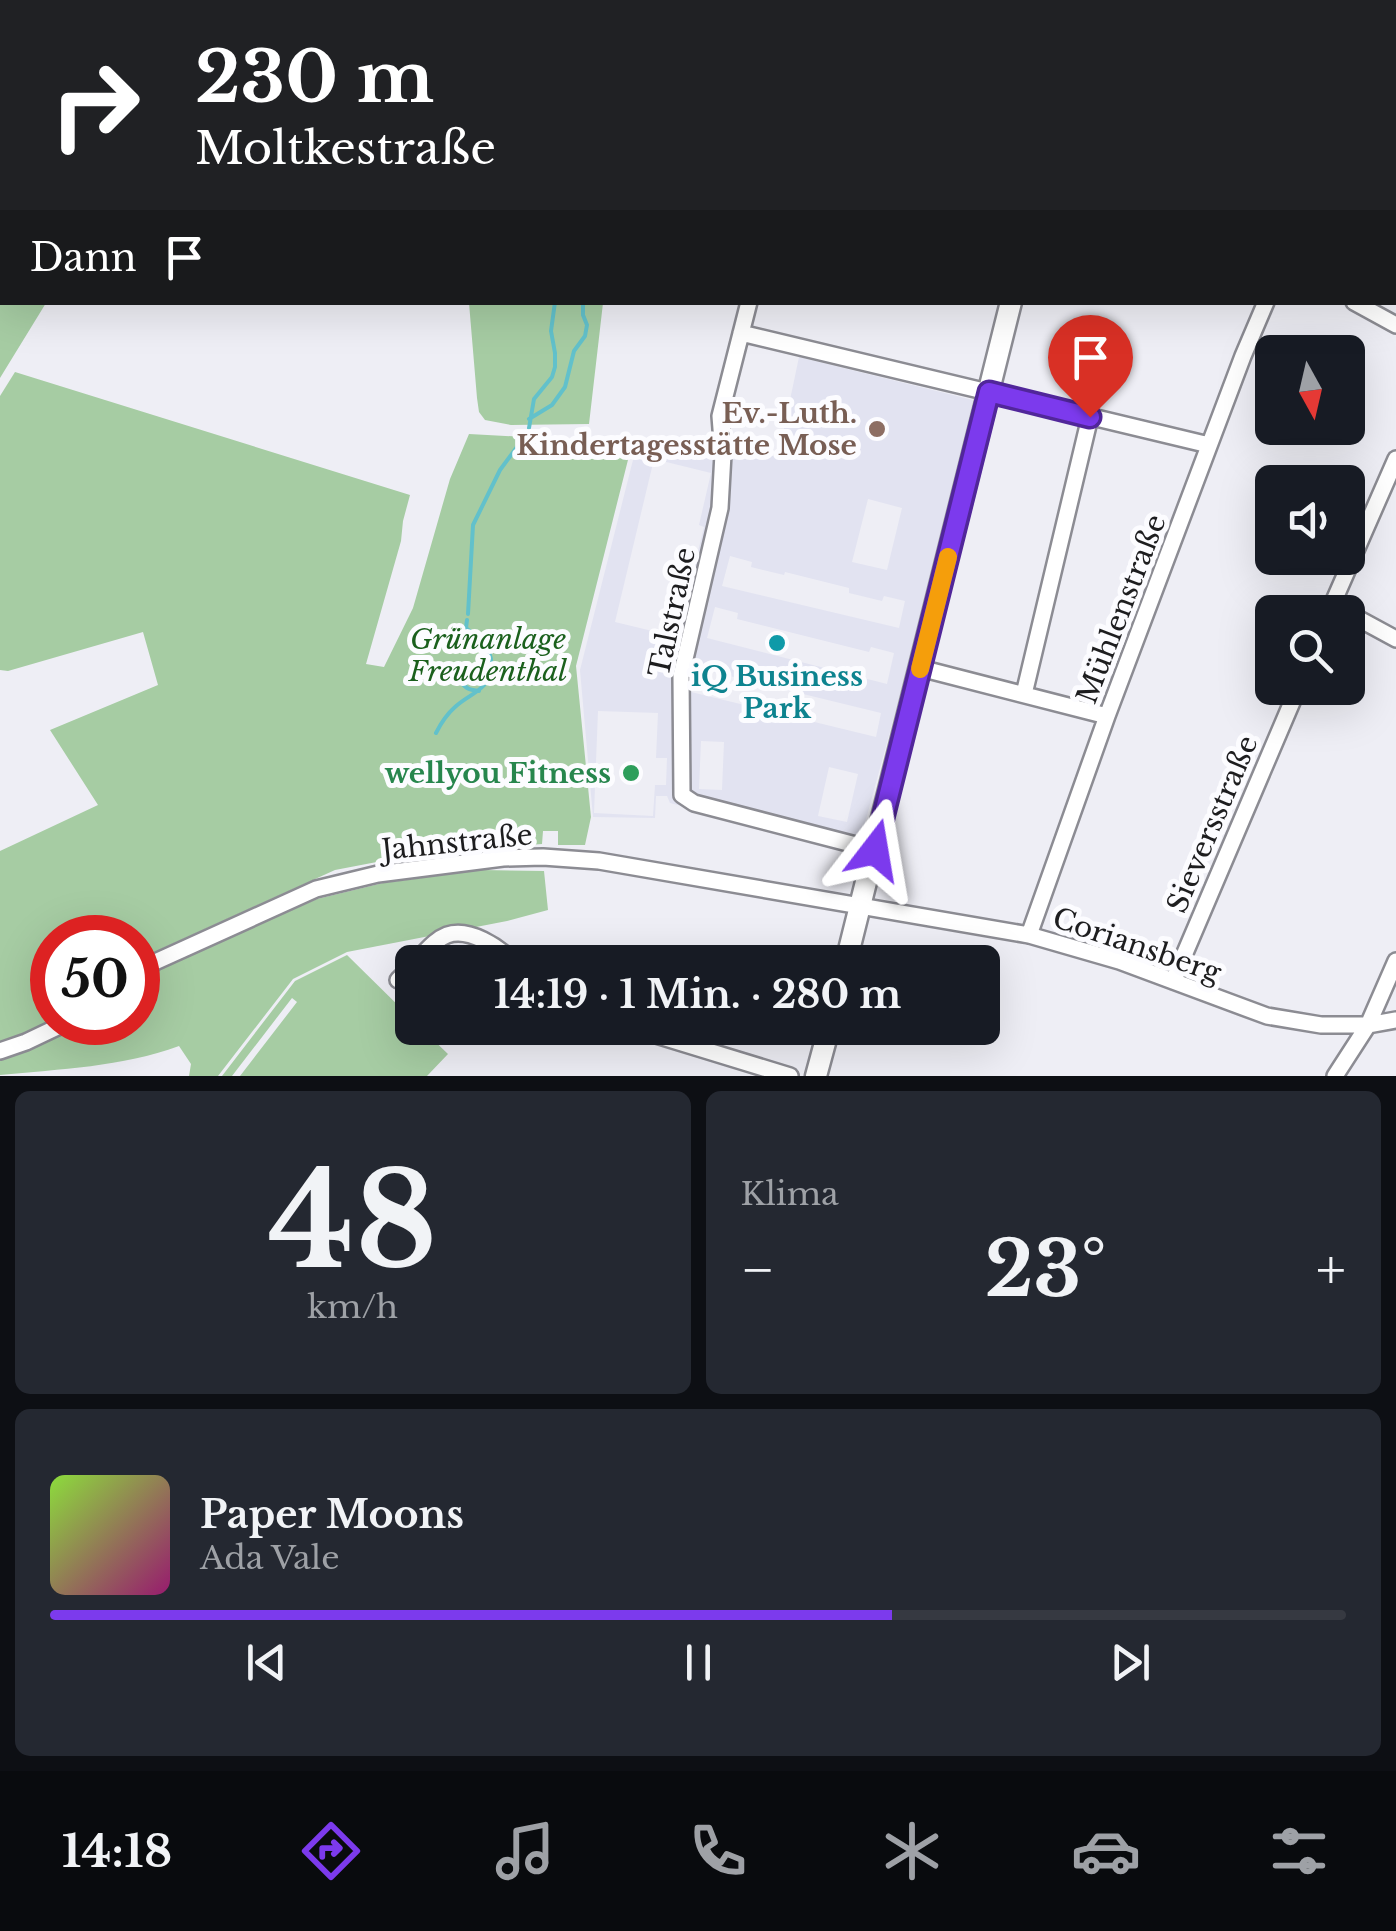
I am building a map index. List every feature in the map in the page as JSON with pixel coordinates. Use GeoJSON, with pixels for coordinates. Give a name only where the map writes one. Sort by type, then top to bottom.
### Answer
{"type":"FeatureCollection","features":[{"type":"Feature","properties":{"kind":"main road"},"geometry":{"type":"LineString","coordinates":[[850,945],[1010,305]]}},
{"type":"Feature","properties":{"kind":"main road"},"geometry":{"type":"LineString","coordinates":[[816,1076],[824,1045]]}},
{"type":"Feature","properties":{"kind":"street","name":"Talstraße"},"geometry":{"type":"LineString","coordinates":[[748,305],[720,416],[720,508],[681,676],[682,795],[694,803],[875,850]]}},
{"type":"Feature","properties":{"kind":"street","name":"Mühlenstraße"},"geometry":{"type":"LineString","coordinates":[[1028,934],[1265,305]]}},
{"type":"Feature","properties":{"kind":"street"},"geometry":{"type":"LineString","coordinates":[[1359,305],[1396,325]]}},
{"type":"Feature","properties":{"kind":"street"},"geometry":{"type":"LineString","coordinates":[[741,332],[1209,445]]}},
{"type":"Feature","properties":{"kind":"street"},"geometry":{"type":"LineString","coordinates":[[1024,694],[1090,417]]}},
{"type":"Feature","properties":{"kind":"street"},"geometry":{"type":"LineString","coordinates":[[1345,595],[1396,459]]}},
{"type":"Feature","properties":{"kind":"street"},"geometry":{"type":"LineString","coordinates":[[1365,623],[1396,638]]}},
{"type":"Feature","properties":{"kind":"street"},"geometry":{"type":"LineString","coordinates":[[920,668],[1107,716]]}},
{"type":"Feature","properties":{"kind":"street","name":"Sieversstraße"},"geometry":{"type":"LineString","coordinates":[[1173,981],[1291,705]]}},
{"type":"Feature","properties":{"kind":"street","name":"Jahnstraße"},"geometry":{"type":"LineString","coordinates":[[160,960],[316,889],[378,874],[504,858],[599,861],[860,905]]}},
{"type":"Feature","properties":{"kind":"street","name":"Coriansberg"},"geometry":{"type":"LineString","coordinates":[[860,905],[1028,934],[1120,961],[1267,1016],[1320,1025],[1368,1025],[1396,1020]]}},
{"type":"Feature","properties":{"kind":"street"},"geometry":{"type":"LineString","coordinates":[[434,945],[441,938],[457,934],[491,945]]}},
{"type":"Feature","properties":{"kind":"street"},"geometry":{"type":"LineString","coordinates":[[1335,1076],[1368,1025],[1396,962]]}},
{"type":"Feature","properties":{"kind":"street"},"geometry":{"type":"LineString","coordinates":[[0,1050],[30,1040]]}},
{"type":"Feature","properties":{"kind":"street"},"geometry":{"type":"LineString","coordinates":[[689,1045],[790,1076]]}},
{"type":"Feature","properties":{"kind":"shaded area"},"geometry":{"type":"Polygon","coordinates":[[[799,357],[977,401],[857,852],[670,803],[667,796],[656,796],[655,818],[593,817],[580,670],[635,452],[703,443],[778,457],[799,357]],[[654,459],[615,622],[677,637],[704,527],[699,525],[711,473],[654,459]],[[868,499],[852,562],[887,570],[902,508],[868,499]],[[730,556],[722,586],[899,628],[905,601],[884,596],[882,601],[849,593],[849,588],[751,567],[752,562],[730,556]],[[715,607],[707,638],[887,684],[894,653],[871,647],[869,652],[737,619],[738,613],[715,607]],[[697,668],[691,692],[876,737],[881,713],[697,668]],[[598,711],[594,813],[653,816],[655,785],[666,785],[667,758],[656,758],[658,713],[598,711]],[[701,741],[699,789],[722,790],[724,742],[701,741]],[[829,767],[818,816],[847,822],[858,774],[829,767]]]}},
{"type":"Feature","properties":{"kind":"green space"},"geometry":{"type":"Polygon","coordinates":[[[0,305],[45,305],[0,378],[0,305]]]}},
{"type":"Feature","properties":{"kind":"green space"},"geometry":{"type":"Polygon","coordinates":[[[469,305],[603,305],[589,424],[511,425],[485,420],[477,398],[469,305]]]}},
{"type":"Feature","properties":{"kind":"green space","name":"Grünanlage Freudenthal"},"geometry":{"type":"Polygon","coordinates":[[[15,372],[410,495],[366,664],[384,667],[413,608],[450,479],[469,434],[633,440],[576,666],[591,817],[585,845],[558,845],[558,831],[543,831],[542,844],[429,852],[335,870],[160,949],[160,915],[30,915],[30,1032],[0,1045],[0,851],[98,805],[50,730],[158,685],[143,632],[8,671],[0,670],[0,396],[15,372]]]}},
{"type":"Feature","properties":{"kind":"green space"},"geometry":{"type":"Polygon","coordinates":[[[482,870],[544,871],[548,910],[347,952],[293,979],[218,1076],[189,1076],[191,1064],[179,1046],[113,1063],[0,1075],[0,1058],[38,1045],[160,1045],[160,968],[317,899],[383,883],[482,870]]]}},
{"type":"Feature","properties":{"kind":"green space"},"geometry":{"type":"Polygon","coordinates":[[[347,955],[395,1002],[395,1045],[439,1045],[448,1054],[427,1076],[240,1076],[297,1002],[292,998],[232,1076],[222,1076],[295,981],[347,955]]]}},
{"type":"Feature","properties":{"kind":"waterway"},"geometry":{"type":"LineString","coordinates":[[529,428],[534,399],[555,367],[551,331],[555,305]]}},
{"type":"Feature","properties":{"kind":"waterway"},"geometry":{"type":"LineString","coordinates":[[529,419],[552,405],[565,387],[574,351],[585,336],[583,305]]}},
{"type":"Feature","properties":{"kind":"waterway"},"geometry":{"type":"LineString","coordinates":[[468,614],[473,525],[500,470],[528,432]]}},
{"type":"Feature","properties":{"kind":"waterway"},"geometry":{"type":"LineString","coordinates":[[436,733],[449,713],[483,686],[490,675],[489,652],[466,628],[467,620]]}},
{"type":"Feature","properties":{"kind":"waterway"},"geometry":{"type":"LineString","coordinates":[[479,691],[464,686],[461,676],[490,659]]}},
{"type":"Feature","properties":{"kind":"slow traffic"},"geometry":{"type":"LineString","coordinates":[[920,669],[948,557]]}},
{"type":"Feature","properties":{"kind":"place","name":"Ev.-Luth. Kindertagesstätte Mose"},"geometry":{"type":"Point","coordinates":[877,429]}},
{"type":"Feature","properties":{"kind":"place","name":"iQ Business Park"},"geometry":{"type":"Point","coordinates":[777,643]}},
{"type":"Feature","properties":{"kind":"place","name":"wellyou Fitness"},"geometry":{"type":"Point","coordinates":[631,773]}},
{"type":"Feature","properties":{"kind":"route"},"geometry":{"type":"LineString","coordinates":[[875,850],[989,392],[1090,417]]}}]}
